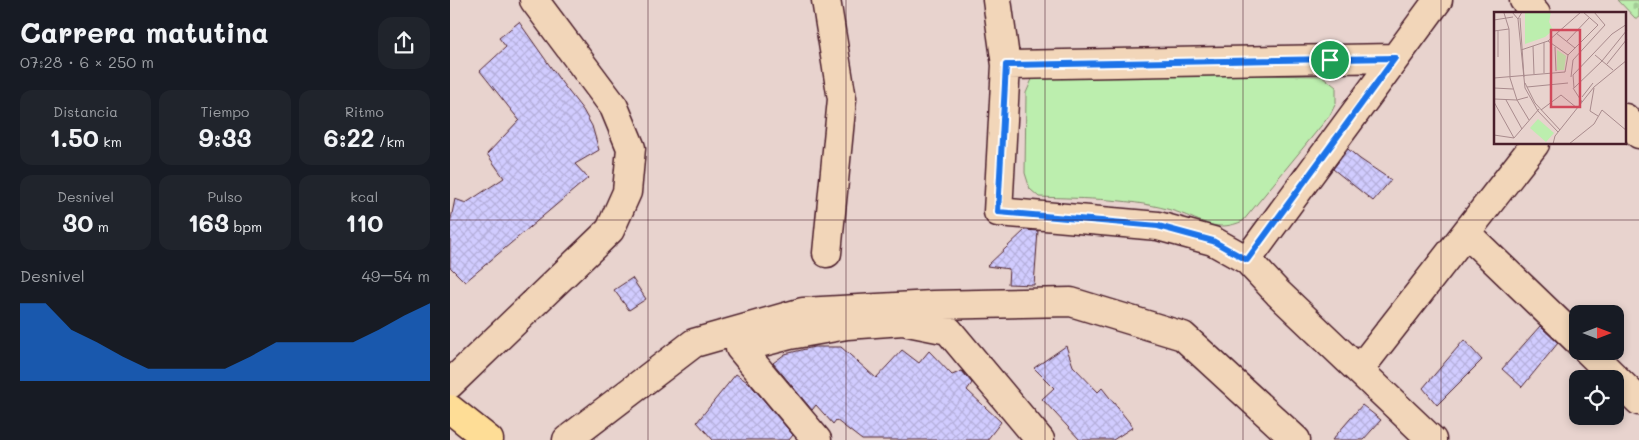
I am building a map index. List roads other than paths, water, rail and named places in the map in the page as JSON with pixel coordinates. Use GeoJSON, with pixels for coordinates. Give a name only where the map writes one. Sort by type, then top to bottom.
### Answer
{"type":"FeatureCollection","features":[{"type":"Feature","properties":{"kind":"main road"},"geometry":{"type":"LineString","coordinates":[[450,408],[489,440]]}},
{"type":"Feature","properties":{"kind":"street"},"geometry":{"type":"LineString","coordinates":[[450,384],[610,230],[627,192],[631,148],[614,108],[534,0]]}},
{"type":"Feature","properties":{"kind":"street"},"geometry":{"type":"LineString","coordinates":[[826,0],[842,98],[827,253]]}},
{"type":"Feature","properties":{"kind":"street"},"geometry":{"type":"LineString","coordinates":[[997,0],[1006,65],[998,212],[1158,226],[1213,241],[1247,260],[1278,293],[1432,440]]}},
{"type":"Feature","properties":{"kind":"street"},"geometry":{"type":"LineString","coordinates":[[1247,260],[1438,0]]}},
{"type":"Feature","properties":{"kind":"street"},"geometry":{"type":"LineString","coordinates":[[1524,0],[1534,12]]}},
{"type":"Feature","properties":{"kind":"street"},"geometry":{"type":"LineString","coordinates":[[1006,65],[1395,58]]}},
{"type":"Feature","properties":{"kind":"street"},"geometry":{"type":"LineString","coordinates":[[1626,119],[1639,134]]}},
{"type":"Feature","properties":{"kind":"street"},"geometry":{"type":"LineString","coordinates":[[1359,370],[1534,145]]}},
{"type":"Feature","properties":{"kind":"street"},"geometry":{"type":"LineString","coordinates":[[1466,233],[1569,332]]}},
{"type":"Feature","properties":{"kind":"street"},"geometry":{"type":"LineString","coordinates":[[567,440],[694,343],[803,312],[933,305],[1071,302],[1183,336],[1296,440]]}},
{"type":"Feature","properties":{"kind":"street"},"geometry":{"type":"LineString","coordinates":[[817,440],[740,348],[790,335],[847,325],[904,321],[948,330],[1040,440]]}},
{"type":"Feature","properties":{"kind":"street"},"geometry":{"type":"LineString","coordinates":[[1597,360],[1639,401]]}}]}
